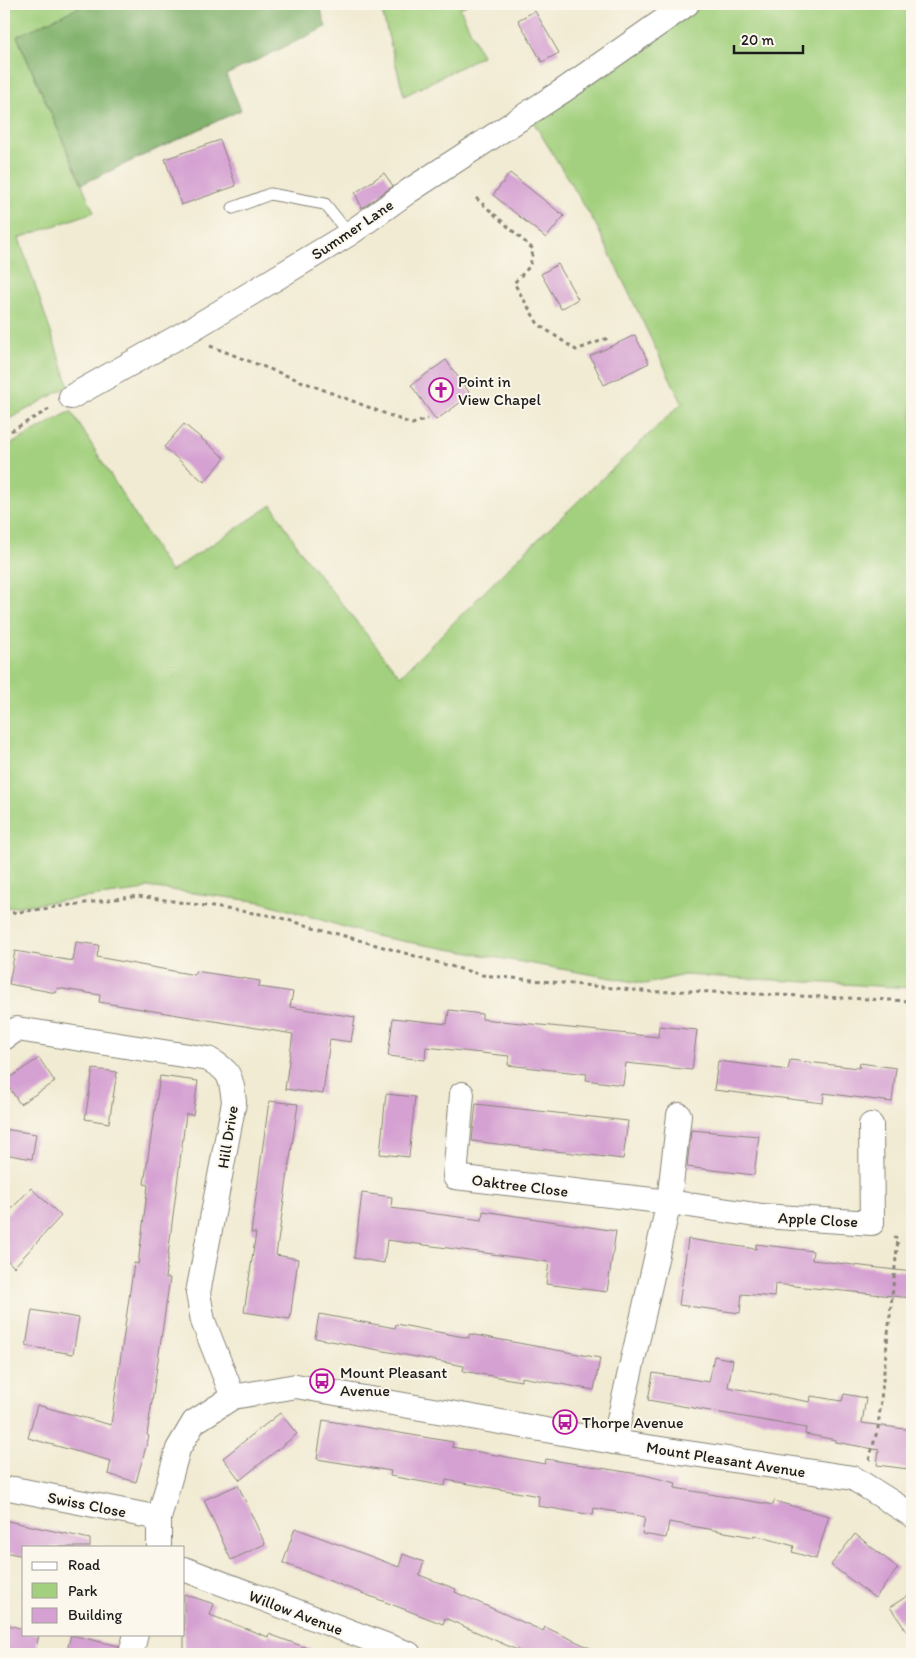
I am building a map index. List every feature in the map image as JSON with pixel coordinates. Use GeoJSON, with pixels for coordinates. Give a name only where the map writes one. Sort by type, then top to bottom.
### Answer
{"type":"FeatureCollection","features":[{"type":"Feature","properties":{"kind":"street","name":"Summer Lane"},"geometry":{"type":"LineString","coordinates":[[71,397],[192,329],[349,234],[409,191],[564,90],[687,4]]}},
{"type":"Feature","properties":{"kind":"street","name":"Hill Drive"},"geometry":{"type":"LineString","coordinates":[[4,1038],[17,1029],[208,1059],[223,1067],[232,1079],[232,1112],[198,1293],[203,1321],[233,1397]]}},
{"type":"Feature","properties":{"kind":"street","name":"Oaktree Close"},"geometry":{"type":"LineString","coordinates":[[462,1094],[455,1178],[669,1202]]}},
{"type":"Feature","properties":{"kind":"street"},"geometry":{"type":"LineString","coordinates":[[614,1442],[669,1202],[680,1115]]}},
{"type":"Feature","properties":{"kind":"street","name":"Apple Close"},"geometry":{"type":"LineString","coordinates":[[669,1202],[762,1216],[872,1223],[871,1125]]}},
{"type":"Feature","properties":{"kind":"street","name":"Mount Pleasant Avenue"},"geometry":{"type":"LineString","coordinates":[[158,1546],[159,1518],[178,1449],[194,1422],[233,1397],[296,1386],[614,1442],[854,1478],[912,1515]]}},
{"type":"Feature","properties":{"kind":"street","name":"Swiss Close"},"geometry":{"type":"LineString","coordinates":[[14,1489],[159,1518]]}},
{"type":"Feature","properties":{"kind":"street","name":"Willow Avenue"},"geometry":{"type":"LineString","coordinates":[[185,1569],[409,1654]]}},
{"type":"Feature","properties":{"kind":"street"},"geometry":{"type":"LineString","coordinates":[[131,1654],[136,1636]]}},
{"type":"Feature","properties":{"kind":"lane"},"geometry":{"type":"LineString","coordinates":[[233,208],[270,194],[326,204],[349,234]]}},
{"type":"Feature","properties":{"kind":"path"},"geometry":{"type":"LineString","coordinates":[[476,198],[533,249],[530,266],[514,284],[538,324],[576,350],[611,337]]}},
{"type":"Feature","properties":{"kind":"path"},"geometry":{"type":"LineString","coordinates":[[192,329],[202,342],[412,424],[428,419]]}},
{"type":"Feature","properties":{"kind":"path"},"geometry":{"type":"LineString","coordinates":[[4,435],[71,397]]}},
{"type":"Feature","properties":{"kind":"path"},"geometry":{"type":"LineString","coordinates":[[4,914],[138,896],[274,916],[482,976],[653,992],[690,991],[912,1000]]}},
{"type":"Feature","properties":{"kind":"path"},"geometry":{"type":"LineString","coordinates":[[862,1484],[878,1428],[898,1239],[872,1223]]}},
{"type":"Feature","properties":{"kind":"green space"},"geometry":{"type":"Polygon","coordinates":[[[4,4],[86,4],[17,37],[94,212],[19,238],[69,386],[4,422],[4,4]]]}},
{"type":"Feature","properties":{"kind":"green space"},"geometry":{"type":"Polygon","coordinates":[[[86,4],[319,4],[326,27],[226,75],[241,110],[82,184],[17,36],[86,4]]]}},
{"type":"Feature","properties":{"kind":"green space"},"geometry":{"type":"Polygon","coordinates":[[[380,4],[469,4],[460,8],[482,56],[404,96],[380,4]]]}},
{"type":"Feature","properties":{"kind":"green space"},"geometry":{"type":"Polygon","coordinates":[[[705,4],[912,4],[912,988],[684,975],[646,984],[374,936],[262,902],[147,887],[139,891],[4,908],[4,448],[71,411],[170,572],[272,505],[303,555],[400,676],[516,560],[682,403],[596,225],[534,123],[705,4]]]}},
{"type":"Feature","properties":{"kind":"building"},"geometry":{"type":"Polygon","coordinates":[[[535,11],[559,53],[542,62],[518,20],[535,11]]]}},
{"type":"Feature","properties":{"kind":"building"},"geometry":{"type":"Polygon","coordinates":[[[220,140],[236,186],[181,205],[165,159],[220,140]]]}},
{"type":"Feature","properties":{"kind":"building"},"geometry":{"type":"Polygon","coordinates":[[[384,173],[393,186],[362,208],[355,193],[384,173]]]}},
{"type":"Feature","properties":{"kind":"building"},"geometry":{"type":"Polygon","coordinates":[[[510,173],[564,216],[546,238],[493,195],[510,173]]]}},
{"type":"Feature","properties":{"kind":"building"},"geometry":{"type":"Polygon","coordinates":[[[558,264],[578,299],[561,309],[541,274],[558,264]]]}},
{"type":"Feature","properties":{"kind":"building"},"geometry":{"type":"Polygon","coordinates":[[[635,335],[649,363],[604,385],[590,356],[635,335]]]}},
{"type":"Feature","properties":{"kind":"building","name":"Point in View Chapel"},"geometry":{"type":"Polygon","coordinates":[[[446,360],[471,395],[436,420],[411,385],[446,360]]]}},
{"type":"Feature","properties":{"kind":"building"},"geometry":{"type":"Polygon","coordinates":[[[184,424],[225,458],[204,482],[164,447],[184,424]]]}},
{"type":"Feature","properties":{"kind":"building"},"geometry":{"type":"Polygon","coordinates":[[[76,942],[99,945],[97,957],[195,975],[195,971],[260,981],[259,987],[293,992],[290,1007],[355,1017],[351,1042],[330,1039],[323,1094],[285,1089],[293,1034],[99,1002],[100,995],[57,988],[56,993],[9,984],[15,951],[73,961],[76,942]]]}},
{"type":"Feature","properties":{"kind":"building"},"geometry":{"type":"Polygon","coordinates":[[[449,1010],[482,1014],[482,1019],[658,1037],[659,1026],[697,1030],[692,1070],[626,1063],[623,1085],[586,1080],[587,1074],[508,1065],[509,1056],[426,1047],[425,1060],[388,1056],[393,1018],[447,1024],[449,1010]]]}},
{"type":"Feature","properties":{"kind":"building"},"geometry":{"type":"Polygon","coordinates":[[[39,1058],[55,1082],[20,1104],[5,1081],[39,1058]]]}},
{"type":"Feature","properties":{"kind":"building"},"geometry":{"type":"Polygon","coordinates":[[[790,1060],[859,1068],[860,1063],[896,1068],[892,1102],[824,1093],[823,1103],[714,1090],[718,1061],[788,1070],[790,1060]]]}},
{"type":"Feature","properties":{"kind":"building"},"geometry":{"type":"Polygon","coordinates":[[[93,1069],[117,1072],[109,1123],[85,1119],[93,1069]]]}},
{"type":"Feature","properties":{"kind":"building"},"geometry":{"type":"Polygon","coordinates":[[[160,1076],[198,1081],[193,1115],[186,1114],[165,1278],[170,1278],[147,1435],[149,1436],[136,1482],[108,1474],[111,1461],[28,1438],[37,1405],[111,1425],[134,1263],[138,1264],[148,1185],[144,1184],[160,1076]]]}},
{"type":"Feature","properties":{"kind":"building"},"geometry":{"type":"Polygon","coordinates":[[[386,1094],[415,1097],[409,1157],[380,1154],[386,1094]]]}},
{"type":"Feature","properties":{"kind":"building"},"geometry":{"type":"Polygon","coordinates":[[[269,1101],[298,1104],[276,1255],[298,1259],[290,1319],[244,1312],[256,1233],[251,1233],[269,1101]]]}},
{"type":"Feature","properties":{"kind":"building"},"geometry":{"type":"Polygon","coordinates":[[[476,1104],[628,1121],[623,1159],[472,1141],[476,1104]]]}},
{"type":"Feature","properties":{"kind":"building"},"geometry":{"type":"Polygon","coordinates":[[[4,1129],[36,1134],[32,1159],[4,1154],[4,1129]]]}},
{"type":"Feature","properties":{"kind":"building"},"geometry":{"type":"Polygon","coordinates":[[[691,1130],[759,1136],[754,1175],[687,1167],[691,1130]]]}},
{"type":"Feature","properties":{"kind":"building"},"geometry":{"type":"Polygon","coordinates":[[[31,1188],[61,1216],[14,1267],[4,1257],[4,1217],[31,1188]]]}},
{"type":"Feature","properties":{"kind":"building"},"geometry":{"type":"Polygon","coordinates":[[[362,1193],[392,1197],[391,1208],[482,1220],[483,1211],[616,1231],[607,1292],[546,1284],[549,1262],[478,1252],[387,1240],[384,1263],[354,1258],[362,1193]]]}},
{"type":"Feature","properties":{"kind":"building"},"geometry":{"type":"Polygon","coordinates":[[[688,1239],[756,1249],[756,1244],[813,1251],[812,1260],[912,1272],[912,1298],[775,1284],[774,1297],[742,1294],[740,1313],[679,1305],[688,1239]]]}},
{"type":"Feature","properties":{"kind":"building"},"geometry":{"type":"Polygon","coordinates":[[[32,1310],[79,1318],[73,1354],[26,1346],[32,1310]]]}},
{"type":"Feature","properties":{"kind":"building"},"geometry":{"type":"Polygon","coordinates":[[[319,1314],[395,1328],[396,1324],[469,1338],[469,1334],[600,1358],[594,1390],[521,1377],[521,1381],[463,1371],[464,1366],[315,1338],[319,1314]]]}},
{"type":"Feature","properties":{"kind":"building"},"geometry":{"type":"Polygon","coordinates":[[[714,1356],[733,1360],[728,1387],[810,1402],[811,1396],[842,1401],[844,1394],[866,1398],[862,1423],[912,1430],[908,1469],[877,1465],[879,1450],[805,1434],[806,1428],[648,1400],[653,1373],[709,1382],[714,1356]]]}},
{"type":"Feature","properties":{"kind":"building"},"geometry":{"type":"Polygon","coordinates":[[[280,1413],[297,1434],[240,1480],[223,1458],[280,1413]]]}},
{"type":"Feature","properties":{"kind":"building"},"geometry":{"type":"Polygon","coordinates":[[[323,1420],[453,1442],[452,1447],[545,1464],[546,1459],[644,1475],[676,1483],[675,1488],[773,1505],[774,1501],[829,1516],[816,1559],[792,1552],[794,1546],[754,1535],[753,1537],[669,1522],[666,1538],[642,1534],[645,1517],[594,1508],[593,1515],[538,1506],[539,1496],[446,1480],[445,1486],[390,1476],[391,1471],[317,1459],[323,1420]]]}},
{"type":"Feature","properties":{"kind":"building"},"geometry":{"type":"Polygon","coordinates":[[[238,1485],[265,1544],[231,1560],[204,1500],[238,1485]]]}},
{"type":"Feature","properties":{"kind":"building"},"geometry":{"type":"Polygon","coordinates":[[[4,1520],[90,1539],[90,1546],[22,1546],[22,1556],[4,1552],[4,1520]]]}},
{"type":"Feature","properties":{"kind":"building"},"geometry":{"type":"Polygon","coordinates":[[[295,1528],[399,1567],[403,1554],[424,1562],[419,1575],[456,1589],[455,1592],[543,1631],[545,1627],[603,1654],[526,1654],[445,1618],[443,1624],[283,1563],[295,1528]]]}},
{"type":"Feature","properties":{"kind":"building"},"geometry":{"type":"Polygon","coordinates":[[[855,1534],[898,1568],[875,1598],[831,1565],[855,1534]]]}},
{"type":"Feature","properties":{"kind":"building"},"geometry":{"type":"Polygon","coordinates":[[[912,1593],[912,1639],[890,1607],[912,1593]]]}},
{"type":"Feature","properties":{"kind":"building"},"geometry":{"type":"Polygon","coordinates":[[[185,1594],[214,1604],[210,1615],[268,1637],[269,1634],[318,1652],[317,1654],[200,1654],[184,1649],[185,1594]]]}},
{"type":"Feature","properties":{"kind":"building"},"geometry":{"type":"Polygon","coordinates":[[[4,1624],[22,1628],[22,1636],[39,1636],[35,1654],[20,1654],[4,1650],[4,1624]]]}},
{"type":"Feature","properties":{"kind":"building"},"geometry":{"type":"Polygon","coordinates":[[[71,1636],[119,1646],[118,1654],[66,1654],[71,1636]]]}},
{"type":"Feature","properties":{"kind":"place","name":"Point in View Chapel"},"geometry":{"type":"Point","coordinates":[441,390]}},
{"type":"Feature","properties":{"kind":"place","name":"Mount Pleasant Avenue"},"geometry":{"type":"Point","coordinates":[322,1381]}},
{"type":"Feature","properties":{"kind":"place","name":"Thorpe Avenue"},"geometry":{"type":"Point","coordinates":[565,1422]}}]}
